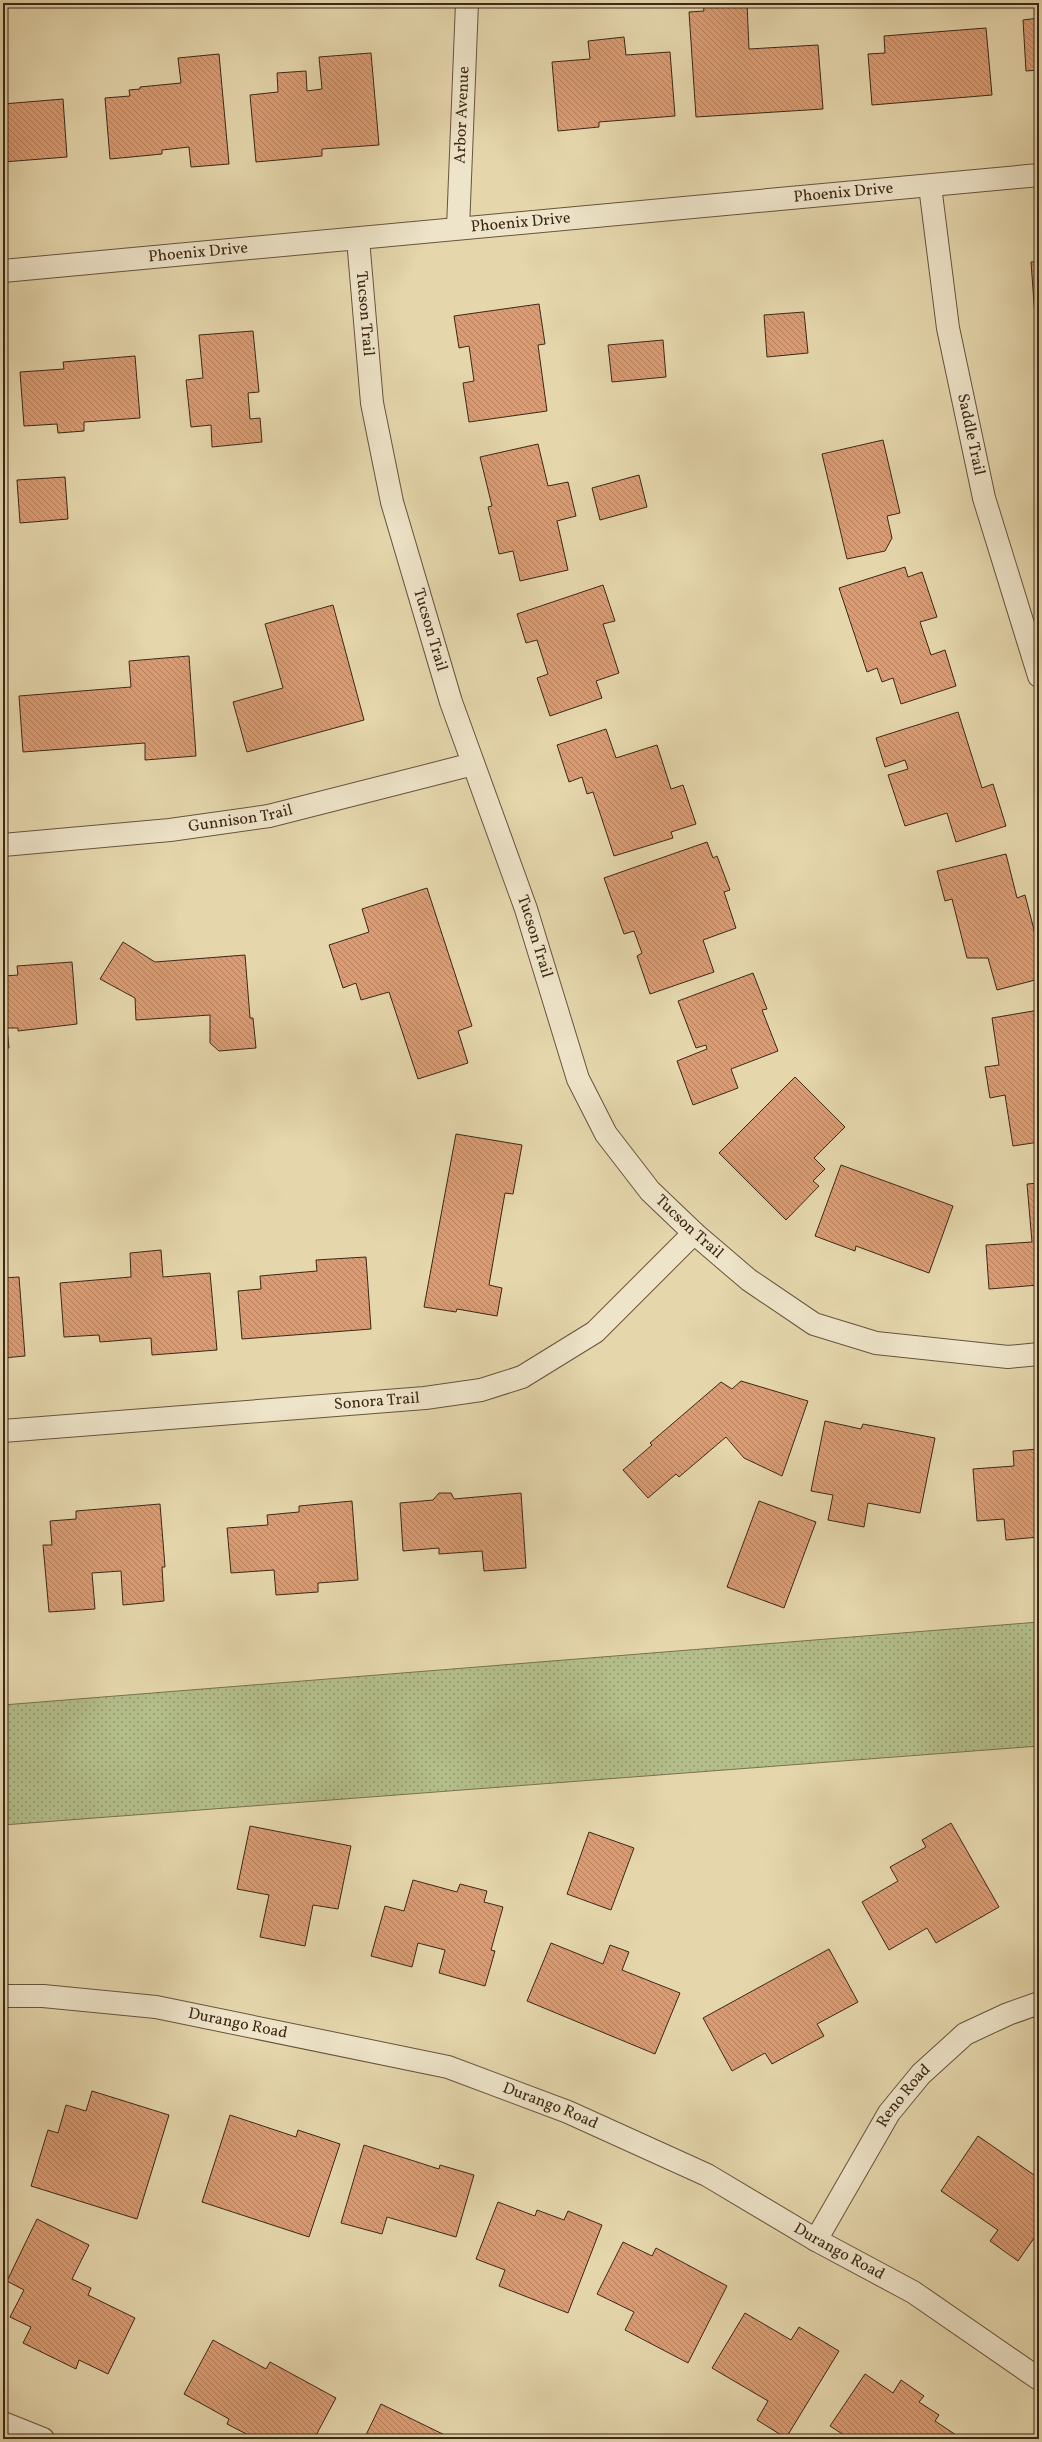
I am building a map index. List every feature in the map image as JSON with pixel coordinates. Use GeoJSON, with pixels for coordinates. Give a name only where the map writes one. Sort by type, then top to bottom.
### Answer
{"type":"FeatureCollection","features":[{"type":"Feature","properties":{"kind":"street","name":"Arbor Avenue"},"geometry":{"type":"LineString","coordinates":[[458,228],[467,3]]}},
{"type":"Feature","properties":{"kind":"street","name":"Phoenix Drive"},"geometry":{"type":"LineString","coordinates":[[3,271],[1039,175]]}},
{"type":"Feature","properties":{"kind":"street","name":"Saddle Trail"},"geometry":{"type":"LineString","coordinates":[[930,186],[948,328],[984,498],[1039,676]]}},
{"type":"Feature","properties":{"kind":"street","name":"Tucson Trail"},"geometry":{"type":"LineString","coordinates":[[358,239],[372,403],[392,502],[451,702],[472,764],[526,909],[578,1079],[606,1134],[650,1191],[694,1233],[749,1280],[814,1324],[876,1343],[1008,1357],[1039,1354]]}},
{"type":"Feature","properties":{"kind":"street","name":"Gunnison Trail"},"geometry":{"type":"LineString","coordinates":[[3,845],[170,830],[269,816],[472,764]]}},
{"type":"Feature","properties":{"kind":"street","name":"Sonora Trail"},"geometry":{"type":"LineString","coordinates":[[3,1431],[425,1398],[481,1390],[522,1378],[595,1332],[694,1233]]}},
{"type":"Feature","properties":{"kind":"street","name":"Durango Road"},"geometry":{"type":"LineString","coordinates":[[3,1996],[43,1996],[156,2007],[448,2067],[568,2112],[708,2175],[816,2240],[913,2292],[1039,2379]]}},
{"type":"Feature","properties":{"kind":"street","name":"Reno Road"},"geometry":{"type":"LineString","coordinates":[[816,2240],[889,2113],[922,2074],[965,2034],[1008,2014],[1039,2003]]}},
{"type":"Feature","properties":{"kind":"street"},"geometry":{"type":"LineString","coordinates":[[3,2423],[43,2439]]}},
{"type":"Feature","properties":{"kind":"green space"},"geometry":{"type":"Polygon","coordinates":[[[1039,1622],[1039,1746],[3,1825],[3,1705],[1039,1622]]]}},
{"type":"Feature","properties":{"kind":"building"},"geometry":{"type":"Polygon","coordinates":[[[703,3],[747,3],[749,49],[818,45],[823,109],[696,117],[689,12],[704,11],[703,3]]]}},
{"type":"Feature","properties":{"kind":"building"},"geometry":{"type":"Polygon","coordinates":[[[1039,18],[1039,70],[1026,71],[1023,20],[1039,18]]]}},
{"type":"Feature","properties":{"kind":"building"},"geometry":{"type":"Polygon","coordinates":[[[986,28],[992,95],[872,105],[868,54],[885,53],[884,36],[986,28]]]}},
{"type":"Feature","properties":{"kind":"building"},"geometry":{"type":"Polygon","coordinates":[[[624,37],[626,55],[670,52],[675,116],[599,122],[599,127],[558,131],[552,62],[590,59],[588,41],[624,37]]]}},
{"type":"Feature","properties":{"kind":"building"},"geometry":{"type":"Polygon","coordinates":[[[371,53],[379,145],[322,149],[322,156],[256,162],[250,95],[278,92],[277,73],[306,71],[307,91],[322,89],[319,57],[371,53]]]}},
{"type":"Feature","properties":{"kind":"building"},"geometry":{"type":"Polygon","coordinates":[[[219,54],[229,164],[191,167],[189,147],[162,150],[162,154],[110,159],[105,98],[130,96],[129,90],[140,89],[140,87],[181,83],[178,58],[219,54]]]}},
{"type":"Feature","properties":{"kind":"building"},"geometry":{"type":"Polygon","coordinates":[[[63,99],[67,157],[3,162],[3,104],[63,99]]]}},
{"type":"Feature","properties":{"kind":"building"},"geometry":{"type":"Polygon","coordinates":[[[1031,262],[1039,262],[1039,316],[1035,317],[1031,262]]]}},
{"type":"Feature","properties":{"kind":"building"},"geometry":{"type":"Polygon","coordinates":[[[539,304],[545,344],[538,345],[547,411],[469,422],[463,383],[474,381],[469,346],[459,348],[454,316],[539,304]]]}},
{"type":"Feature","properties":{"kind":"building"},"geometry":{"type":"Polygon","coordinates":[[[804,312],[808,353],[767,357],[764,315],[804,312]]]}},
{"type":"Feature","properties":{"kind":"building"},"geometry":{"type":"Polygon","coordinates":[[[253,331],[259,392],[248,393],[250,419],[260,418],[262,442],[212,447],[211,425],[191,427],[186,380],[203,378],[199,335],[253,331]]]}},
{"type":"Feature","properties":{"kind":"building"},"geometry":{"type":"Polygon","coordinates":[[[663,340],[666,377],[612,382],[608,345],[663,340]]]}},
{"type":"Feature","properties":{"kind":"building"},"geometry":{"type":"Polygon","coordinates":[[[135,356],[140,418],[84,422],[84,431],[58,433],[57,424],[24,426],[20,372],[64,369],[63,362],[135,356]]]}},
{"type":"Feature","properties":{"kind":"building"},"geometry":{"type":"Polygon","coordinates":[[[883,440],[900,513],[887,516],[892,538],[885,551],[847,559],[822,454],[883,440]]]}},
{"type":"Feature","properties":{"kind":"building"},"geometry":{"type":"Polygon","coordinates":[[[538,444],[548,486],[568,482],[576,516],[557,521],[568,570],[520,581],[513,551],[499,554],[488,507],[492,506],[480,457],[538,444]]]}},
{"type":"Feature","properties":{"kind":"building"},"geometry":{"type":"Polygon","coordinates":[[[639,475],[647,507],[600,520],[592,488],[639,475]]]}},
{"type":"Feature","properties":{"kind":"building"},"geometry":{"type":"Polygon","coordinates":[[[65,477],[68,519],[20,523],[17,480],[65,477]]]}},
{"type":"Feature","properties":{"kind":"building"},"geometry":{"type":"Polygon","coordinates":[[[905,567],[908,577],[922,572],[937,617],[920,622],[931,655],[945,650],[956,686],[901,704],[893,678],[882,682],[877,668],[867,672],[839,588],[905,567]]]}},
{"type":"Feature","properties":{"kind":"building"},"geometry":{"type":"Polygon","coordinates":[[[603,585],[615,621],[603,624],[619,673],[596,681],[602,698],[550,716],[537,678],[548,674],[537,640],[526,643],[517,614],[603,585]]]}},
{"type":"Feature","properties":{"kind":"building"},"geometry":{"type":"Polygon","coordinates":[[[333,605],[364,720],[247,752],[233,702],[283,688],[265,624],[333,605]]]}},
{"type":"Feature","properties":{"kind":"building"},"geometry":{"type":"Polygon","coordinates":[[[189,656],[196,756],[145,760],[145,743],[23,752],[19,696],[131,687],[129,661],[189,656]]]}},
{"type":"Feature","properties":{"kind":"building"},"geometry":{"type":"Polygon","coordinates":[[[958,712],[982,788],[993,784],[1006,826],[956,842],[947,813],[905,826],[888,775],[908,769],[905,760],[885,767],[876,738],[958,712]]]}},
{"type":"Feature","properties":{"kind":"building"},"geometry":{"type":"Polygon","coordinates":[[[606,729],[616,758],[657,745],[671,789],[683,785],[696,824],[671,832],[673,838],[614,856],[593,792],[587,794],[582,777],[569,782],[557,745],[606,729]]]}},
{"type":"Feature","properties":{"kind":"building"},"geometry":{"type":"Polygon","coordinates":[[[707,842],[713,858],[717,856],[730,890],[724,892],[736,928],[703,940],[714,972],[650,994],[637,956],[642,953],[634,931],[624,934],[604,878],[707,842]]]}},
{"type":"Feature","properties":{"kind":"building"},"geometry":{"type":"Polygon","coordinates":[[[1006,854],[1017,898],[1025,895],[1039,949],[1039,979],[997,990],[988,958],[967,958],[952,899],[945,901],[937,871],[1006,854]]]}},
{"type":"Feature","properties":{"kind":"building"},"geometry":{"type":"Polygon","coordinates":[[[427,888],[472,1026],[458,1031],[468,1063],[418,1079],[389,992],[361,1000],[356,983],[343,988],[329,945],[369,932],[362,909],[427,888]]]}},
{"type":"Feature","properties":{"kind":"building"},"geometry":{"type":"Polygon","coordinates":[[[123,942],[155,962],[245,955],[250,1018],[253,1018],[256,1048],[219,1051],[210,1043],[210,1015],[136,1020],[135,998],[100,979],[123,942]]]}},
{"type":"Feature","properties":{"kind":"building"},"geometry":{"type":"Polygon","coordinates":[[[72,962],[77,1024],[18,1031],[18,1028],[7,1028],[9,1048],[3,1049],[3,976],[18,975],[17,966],[72,962]]]}},
{"type":"Feature","properties":{"kind":"building"},"geometry":{"type":"Polygon","coordinates":[[[753,973],[767,1009],[762,1010],[778,1051],[731,1069],[738,1088],[693,1105],[677,1061],[707,1049],[706,1045],[696,1048],[678,1001],[753,973]]]}},
{"type":"Feature","properties":{"kind":"building"},"geometry":{"type":"Polygon","coordinates":[[[1039,1010],[1039,1142],[1013,1146],[1005,1095],[990,1098],[985,1067],[999,1065],[992,1018],[1039,1010]]]}},
{"type":"Feature","properties":{"kind":"building"},"geometry":{"type":"Polygon","coordinates":[[[795,1077],[845,1127],[814,1158],[825,1169],[813,1181],[819,1186],[786,1220],[719,1153],[795,1077]]]}},
{"type":"Feature","properties":{"kind":"building"},"geometry":{"type":"Polygon","coordinates":[[[456,1134],[522,1145],[513,1194],[505,1193],[489,1285],[502,1288],[497,1316],[457,1309],[456,1312],[424,1307],[456,1134]]]}},
{"type":"Feature","properties":{"kind":"building"},"geometry":{"type":"Polygon","coordinates":[[[841,1165],[953,1206],[929,1273],[856,1246],[855,1251],[815,1236],[841,1165]]]}},
{"type":"Feature","properties":{"kind":"building"},"geometry":{"type":"Polygon","coordinates":[[[1039,1183],[1039,1285],[989,1289],[986,1245],[1032,1242],[1027,1184],[1039,1183]]]}},
{"type":"Feature","properties":{"kind":"building"},"geometry":{"type":"Polygon","coordinates":[[[161,1250],[163,1277],[210,1273],[217,1350],[152,1355],[151,1338],[100,1342],[99,1335],[64,1337],[60,1283],[131,1277],[130,1253],[161,1250]]]}},
{"type":"Feature","properties":{"kind":"building"},"geometry":{"type":"Polygon","coordinates":[[[366,1257],[371,1329],[242,1339],[238,1291],[261,1289],[260,1276],[317,1271],[316,1260],[366,1257]]]}},
{"type":"Feature","properties":{"kind":"building"},"geometry":{"type":"Polygon","coordinates":[[[19,1277],[25,1356],[3,1358],[3,1278],[19,1277]]]}},
{"type":"Feature","properties":{"kind":"building"},"geometry":{"type":"Polygon","coordinates":[[[741,1381],[808,1401],[782,1476],[744,1458],[726,1437],[679,1477],[676,1474],[648,1498],[623,1470],[652,1445],[650,1443],[721,1382],[732,1389],[741,1381]]]}},
{"type":"Feature","properties":{"kind":"building"},"geometry":{"type":"Polygon","coordinates":[[[825,1421],[861,1429],[863,1424],[935,1438],[920,1513],[868,1503],[864,1527],[828,1520],[833,1495],[811,1491],[825,1421]]]}},
{"type":"Feature","properties":{"kind":"building"},"geometry":{"type":"Polygon","coordinates":[[[1039,1449],[1039,1537],[1006,1540],[1004,1519],[977,1521],[973,1469],[1014,1466],[1013,1451],[1039,1449]]]}},
{"type":"Feature","properties":{"kind":"building"},"geometry":{"type":"Polygon","coordinates":[[[439,1493],[451,1493],[454,1499],[521,1493],[526,1568],[484,1571],[482,1551],[439,1554],[439,1548],[403,1551],[400,1503],[433,1500],[439,1493]]]}},
{"type":"Feature","properties":{"kind":"building"},"geometry":{"type":"Polygon","coordinates":[[[352,1501],[358,1580],[318,1583],[318,1592],[276,1595],[274,1570],[231,1573],[227,1528],[268,1525],[267,1515],[299,1512],[299,1506],[352,1501]]]}},
{"type":"Feature","properties":{"kind":"building"},"geometry":{"type":"Polygon","coordinates":[[[759,1501],[816,1522],[784,1608],[727,1587],[759,1501]]]}},
{"type":"Feature","properties":{"kind":"building"},"geometry":{"type":"Polygon","coordinates":[[[160,1504],[165,1567],[162,1567],[164,1601],[123,1605],[121,1571],[92,1573],[95,1609],[49,1612],[43,1545],[52,1545],[50,1521],[76,1519],[76,1511],[160,1504]]]}},
{"type":"Feature","properties":{"kind":"building"},"geometry":{"type":"Polygon","coordinates":[[[951,1823],[999,1907],[936,1943],[927,1928],[889,1950],[862,1902],[898,1881],[890,1867],[926,1847],[922,1840],[951,1823]]]}},
{"type":"Feature","properties":{"kind":"building"},"geometry":{"type":"Polygon","coordinates":[[[250,1826],[351,1846],[338,1909],[313,1905],[305,1946],[260,1937],[269,1895],[237,1889],[250,1826]]]}},
{"type":"Feature","properties":{"kind":"building"},"geometry":{"type":"Polygon","coordinates":[[[589,1832],[634,1848],[611,1910],[567,1894],[589,1832]]]}},
{"type":"Feature","properties":{"kind":"building"},"geometry":{"type":"Polygon","coordinates":[[[413,1880],[457,1892],[460,1884],[487,1891],[484,1902],[503,1907],[491,1950],[495,1951],[485,1986],[439,1973],[445,1950],[418,1943],[412,1967],[371,1956],[385,1906],[404,1911],[413,1880]]]}},
{"type":"Feature","properties":{"kind":"building"},"geometry":{"type":"Polygon","coordinates":[[[551,1943],[603,1964],[610,1945],[629,1952],[622,1970],[680,1993],[655,2054],[527,2001],[551,1943]]]}},
{"type":"Feature","properties":{"kind":"building"},"geometry":{"type":"Polygon","coordinates":[[[829,1949],[858,2002],[817,2024],[824,2036],[772,2064],[765,2053],[732,2071],[703,2018],[829,1949]]]}},
{"type":"Feature","properties":{"kind":"building"},"geometry":{"type":"Polygon","coordinates":[[[92,2091],[169,2115],[137,2219],[31,2186],[48,2130],[58,2133],[66,2105],[86,2111],[92,2091]]]}},
{"type":"Feature","properties":{"kind":"building"},"geometry":{"type":"Polygon","coordinates":[[[230,2115],[296,2137],[298,2130],[340,2144],[309,2237],[202,2202],[230,2115]]]}},
{"type":"Feature","properties":{"kind":"building"},"geometry":{"type":"Polygon","coordinates":[[[978,2136],[1034,2175],[1039,2168],[1039,2231],[1018,2261],[990,2241],[998,2230],[941,2191],[978,2136]]]}},
{"type":"Feature","properties":{"kind":"building"},"geometry":{"type":"Polygon","coordinates":[[[364,2145],[439,2169],[440,2165],[474,2175],[456,2237],[387,2217],[382,2234],[341,2223],[364,2145]]]}},
{"type":"Feature","properties":{"kind":"building"},"geometry":{"type":"Polygon","coordinates":[[[498,2202],[535,2216],[537,2210],[564,2220],[568,2211],[602,2225],[568,2313],[499,2286],[505,2270],[476,2259],[498,2202]]]}},
{"type":"Feature","properties":{"kind":"building"},"geometry":{"type":"Polygon","coordinates":[[[37,2219],[89,2245],[72,2279],[91,2288],[88,2295],[135,2318],[108,2374],[79,2360],[76,2369],[23,2343],[31,2327],[10,2317],[24,2290],[7,2281],[37,2219]]]}},
{"type":"Feature","properties":{"kind":"building"},"geometry":{"type":"Polygon","coordinates":[[[623,2242],[652,2256],[656,2248],[727,2286],[688,2363],[625,2330],[634,2312],[597,2294],[623,2242]]]}},
{"type":"Feature","properties":{"kind":"building"},"geometry":{"type":"Polygon","coordinates":[[[745,2313],[791,2340],[799,2327],[839,2351],[786,2438],[757,2420],[768,2401],[712,2368],[745,2313]]]}},
{"type":"Feature","properties":{"kind":"building"},"geometry":{"type":"Polygon","coordinates":[[[213,2340],[266,2369],[270,2362],[336,2398],[314,2439],[256,2439],[227,2424],[229,2419],[184,2394],[213,2340]]]}},
{"type":"Feature","properties":{"kind":"building"},"geometry":{"type":"Polygon","coordinates":[[[865,2374],[893,2393],[901,2380],[924,2396],[919,2402],[939,2415],[935,2421],[956,2435],[953,2439],[850,2439],[830,2426],[865,2374]]]}},
{"type":"Feature","properties":{"kind":"building"},"geometry":{"type":"Polygon","coordinates":[[[381,2404],[453,2439],[364,2439],[381,2404]]]}}]}
